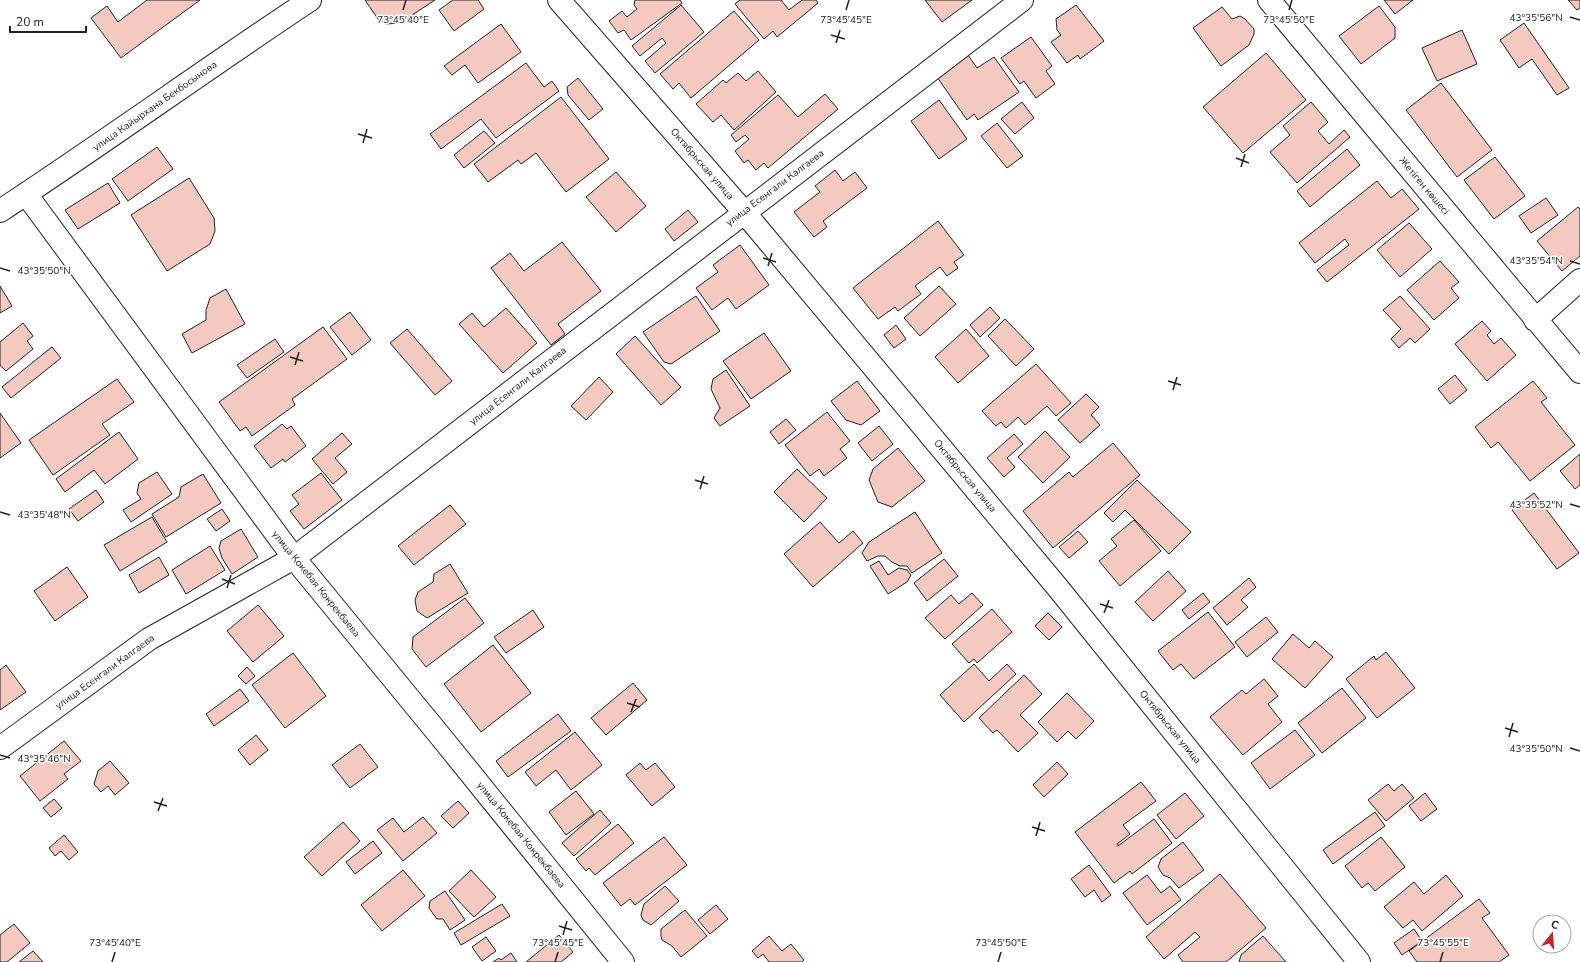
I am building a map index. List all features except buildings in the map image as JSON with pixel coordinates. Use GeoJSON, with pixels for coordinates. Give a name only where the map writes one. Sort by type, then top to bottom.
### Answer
{"type":"FeatureCollection","features":[{"type":"Feature","properties":{"kind":"street","name":"улица Кайырхана Бекбосынова"},"geometry":{"type":"LineString","coordinates":[[0,211],[75,162],[206,69],[310,0]]}},
{"type":"Feature","properties":{"kind":"street","name":"Октябрьская улица"},"geometry":{"type":"LineString","coordinates":[[559,0],[744,212],[1058,588],[1359,962]]}},
{"type":"Feature","properties":{"kind":"street","name":"улица Есенгали Калгаева"},"geometry":{"type":"LineString","coordinates":[[0,748],[149,639],[294,558],[1022,0]]}},
{"type":"Feature","properties":{"kind":"street","name":"Жетіген көшесі"},"geometry":{"type":"LineString","coordinates":[[1270,0],[1535,320],[1580,372]]}},
{"type":"Feature","properties":{"kind":"street","name":"улица Кокебая Кокрекбаева"},"geometry":{"type":"LineString","coordinates":[[26,194],[294,558],[623,962]]}},
{"type":"Feature","properties":{"kind":"street"},"geometry":{"type":"LineString","coordinates":[[1535,320],[1580,280]]}}]}
